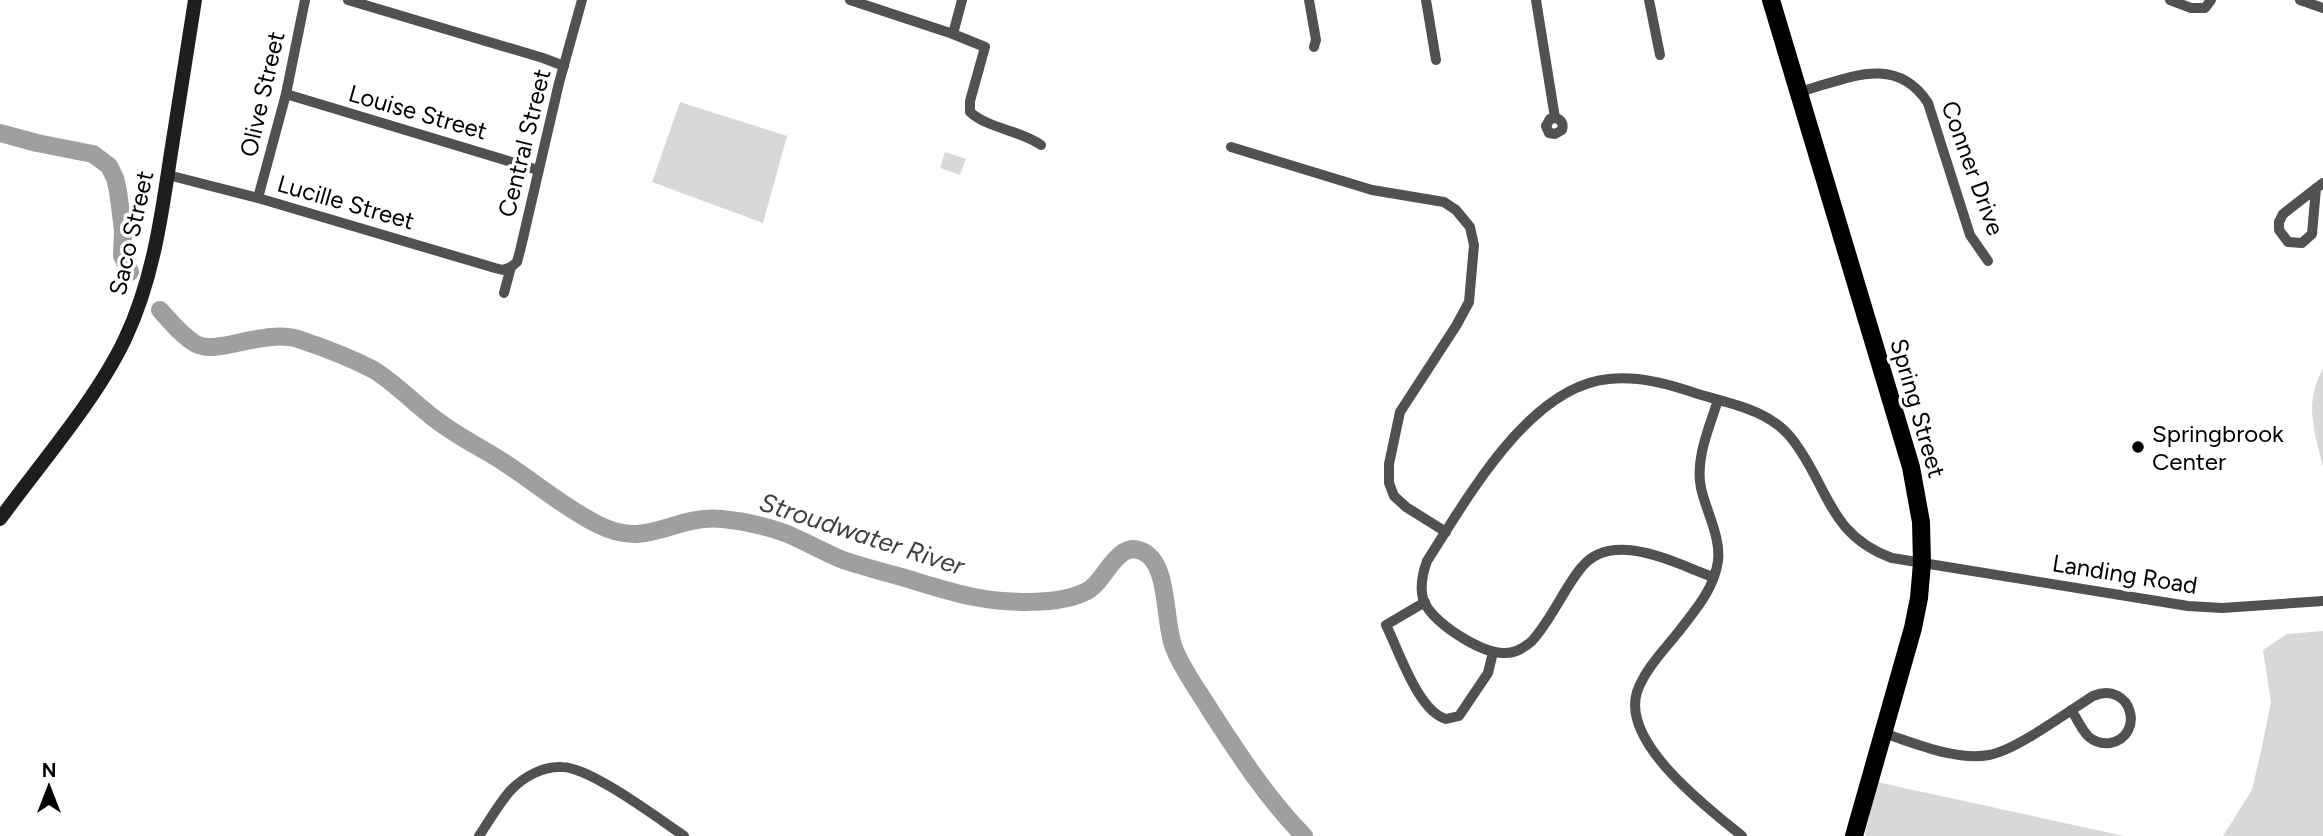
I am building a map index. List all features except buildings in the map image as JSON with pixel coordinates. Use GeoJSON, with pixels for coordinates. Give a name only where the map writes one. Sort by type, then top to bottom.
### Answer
{"type":"FeatureCollection","features":[{"type":"Feature","properties":{"kind":"main road","name":"Saco Street"},"geometry":{"type":"LineString","coordinates":[[0,519],[93,393],[125,340],[149,277],[195,0]]}},
{"type":"Feature","properties":{"kind":"main road","name":"Spring Street"},"geometry":{"type":"LineString","coordinates":[[1771,0],[1919,500],[1922,563],[1913,628],[1854,836]]}},
{"type":"Feature","properties":{"kind":"street","name":"Olive Street"},"geometry":{"type":"LineString","coordinates":[[258,198],[286,94],[305,0]]}},
{"type":"Feature","properties":{"kind":"street"},"geometry":{"type":"LineString","coordinates":[[348,0],[564,66]]}},
{"type":"Feature","properties":{"kind":"street","name":"Central Street"},"geometry":{"type":"LineString","coordinates":[[503,293],[511,267],[517,262],[582,0]]}},
{"type":"Feature","properties":{"kind":"street"},"geometry":{"type":"LineString","coordinates":[[850,0],[985,47],[970,101],[970,113],[977,119],[1027,136],[1041,145]]}},
{"type":"Feature","properties":{"kind":"street"},"geometry":{"type":"LineString","coordinates":[[954,34],[962,0]]}},
{"type":"Feature","properties":{"kind":"street"},"geometry":{"type":"LineString","coordinates":[[1309,0],[1316,40],[1314,47]]}},
{"type":"Feature","properties":{"kind":"street"},"geometry":{"type":"LineString","coordinates":[[1426,0],[1436,60]]}},
{"type":"Feature","properties":{"kind":"street"},"geometry":{"type":"LineString","coordinates":[[1536,0],[1555,118]]}},
{"type":"Feature","properties":{"kind":"street"},"geometry":{"type":"LineString","coordinates":[[1649,0],[1660,55]]}},
{"type":"Feature","properties":{"kind":"street"},"geometry":{"type":"LineString","coordinates":[[2170,0],[2198,9],[2205,8],[2211,0]]}},
{"type":"Feature","properties":{"kind":"street"},"geometry":{"type":"LineString","coordinates":[[2300,0],[2323,8]]}},
{"type":"Feature","properties":{"kind":"street","name":"Conner Drive"},"geometry":{"type":"LineString","coordinates":[[1799,92],[1871,72],[1897,76],[1914,86],[1928,103],[1970,234],[1988,261]]}},
{"type":"Feature","properties":{"kind":"street","name":"Louise Street"},"geometry":{"type":"LineString","coordinates":[[286,94],[538,170]]}},
{"type":"Feature","properties":{"kind":"street"},"geometry":{"type":"LineString","coordinates":[[1231,147],[1372,190],[1444,202],[1456,210],[1470,228],[1474,245],[1472,286],[1466,310],[1400,412],[1389,464],[1389,483],[1394,496],[1406,507],[1446,532]]}},
{"type":"Feature","properties":{"kind":"street","name":"Lucille Street"},"geometry":{"type":"LineString","coordinates":[[168,175],[258,198],[495,268],[503,270],[511,267]]}},
{"type":"Feature","properties":{"kind":"street"},"geometry":{"type":"LineString","coordinates":[[2319,186],[2312,234],[2304,242],[2290,243],[2280,233],[2280,219],[2319,186]]}},
{"type":"Feature","properties":{"kind":"street","name":"Landing Road"},"geometry":{"type":"LineString","coordinates":[[1425,602],[1422,585],[1424,568],[1499,453],[1545,405],[1574,388],[1607,379],[1630,378],[1663,383],[1768,418],[1792,438],[1846,529],[1856,539],[1879,553],[1922,563],[2189,606],[2222,608],[2323,601]]}},
{"type":"Feature","properties":{"kind":"street"},"geometry":{"type":"LineString","coordinates":[[1718,400],[1702,451],[1699,471],[1701,489],[1718,551],[1713,577],[1702,602],[1644,678],[1637,693],[1634,710],[1640,728],[1674,778],[1742,836]]}},
{"type":"Feature","properties":{"kind":"street"},"geometry":{"type":"LineString","coordinates":[[1493,652],[1489,673],[1459,716],[1446,719],[1432,712],[1422,699],[1386,625],[1425,602],[1442,622],[1473,644],[1493,652],[1509,653],[1532,641],[1581,568],[1593,556],[1607,550],[1640,551],[1713,577]]}},
{"type":"Feature","properties":{"kind":"street"},"geometry":{"type":"LineString","coordinates":[[1883,733],[1960,754],[1990,755],[2007,750],[2071,710],[2097,694],[2114,694],[2127,705],[2131,712],[2130,725],[2120,739],[2100,743],[2087,735],[2071,710]]}},
{"type":"Feature","properties":{"kind":"street"},"geometry":{"type":"LineString","coordinates":[[479,836],[511,790],[535,772],[563,767],[578,770],[609,787],[684,836]]}},
{"type":"Feature","properties":{"kind":"shaded area"},"geometry":{"type":"Polygon","coordinates":[[[680,102],[787,136],[763,223],[652,182],[680,102]]]}},
{"type":"Feature","properties":{"kind":"shaded area"},"geometry":{"type":"Polygon","coordinates":[[[945,152],[966,159],[960,175],[940,168],[945,152]]]}},
{"type":"Feature","properties":{"kind":"shaded area"},"geometry":{"type":"Polygon","coordinates":[[[2323,368],[2323,467],[2314,429],[2312,405],[2323,368]]]}},
{"type":"Feature","properties":{"kind":"shaded area"},"geometry":{"type":"Polygon","coordinates":[[[2323,631],[2323,836],[2223,836],[2252,790],[2261,751],[2271,702],[2263,650],[2287,634],[2323,631]]]}},
{"type":"Feature","properties":{"kind":"shaded area"},"geometry":{"type":"Polygon","coordinates":[[[1877,782],[2124,836],[1865,836],[1877,782]]]}},
{"type":"Feature","properties":{"kind":"waterway","name":"Stroudwater River"},"geometry":{"type":"LineString","coordinates":[[0,133],[93,154],[109,166],[118,191],[123,230],[122,256],[130,272]]}},
{"type":"Feature","properties":{"kind":"waterway","name":"Stroudwater River"},"geometry":{"type":"LineString","coordinates":[[160,310],[186,337],[205,347],[287,337],[319,346],[374,370],[453,432],[508,465],[574,511],[615,531],[646,533],[704,519],[738,521],[785,533],[843,560],[964,595],[1016,602],[1062,599],[1087,591],[1120,555],[1137,549],[1147,554],[1159,572],[1171,637],[1182,665],[1254,776],[1304,836]]}},
{"type":"Feature","properties":{"kind":"place","name":"Springbrook Center"},"geometry":{"type":"Point","coordinates":[2138,447]}}]}
